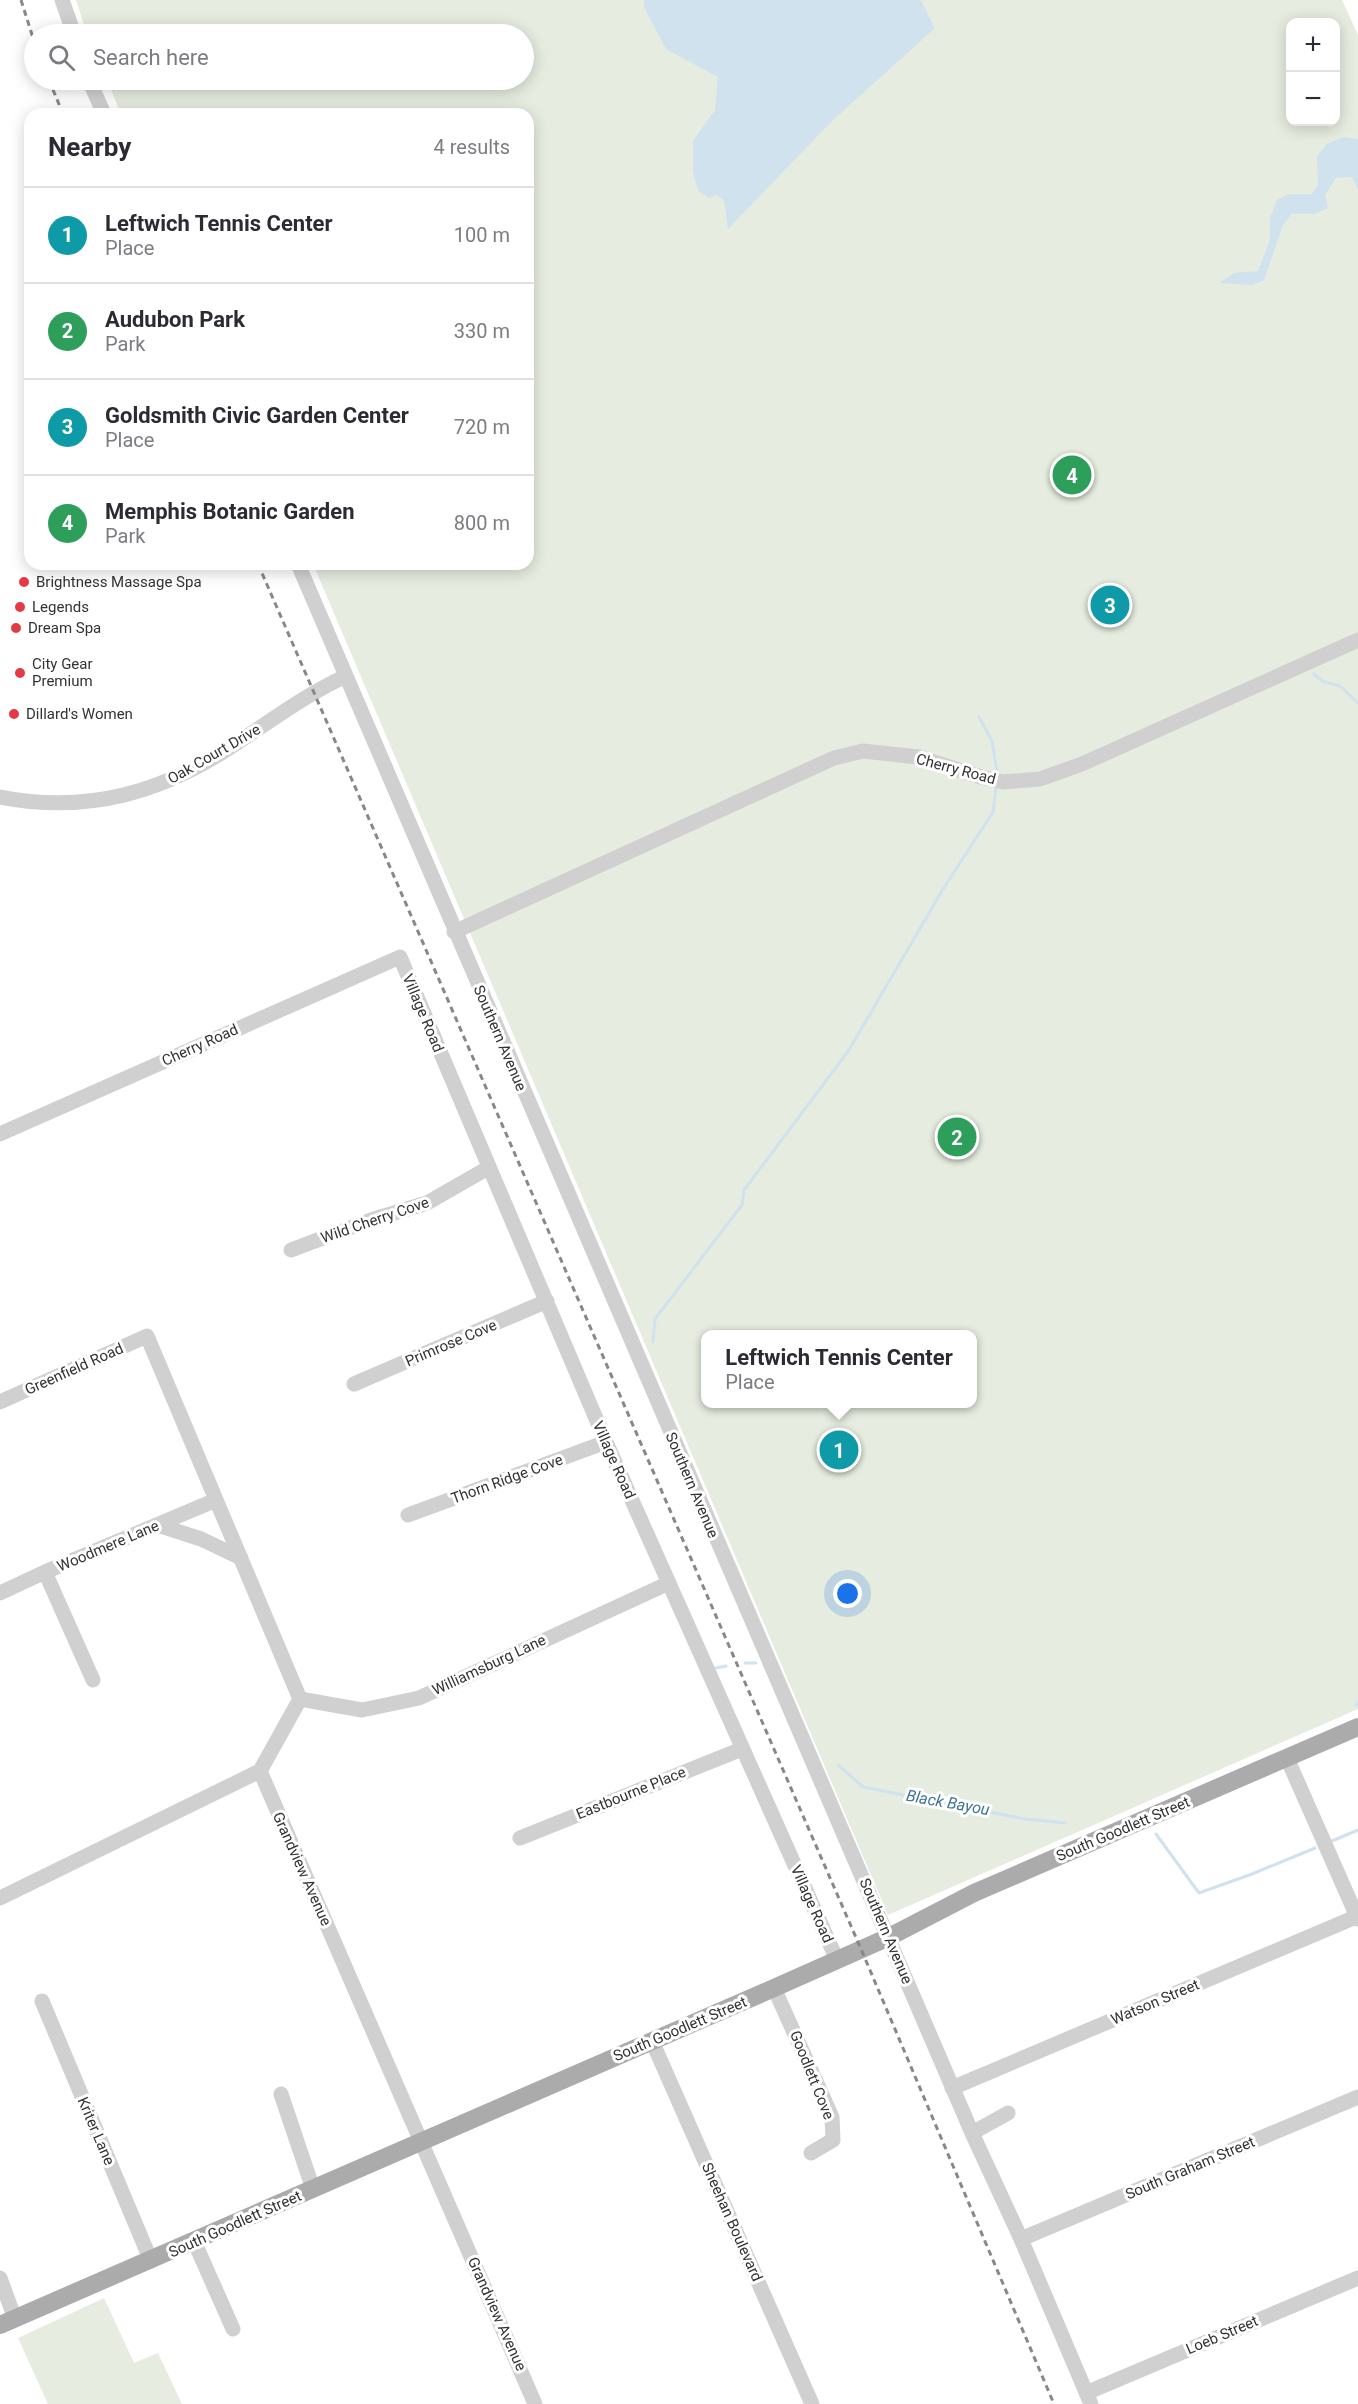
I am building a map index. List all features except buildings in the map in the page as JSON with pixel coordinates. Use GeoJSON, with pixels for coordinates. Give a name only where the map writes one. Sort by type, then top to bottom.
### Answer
{"type":"FeatureCollection","features":[{"type":"Feature","properties":{"kind":"main road","name":"South Goodlett Street"},"geometry":{"type":"LineString","coordinates":[[8,2322],[774,1988],[889,1936],[974,1893],[1358,1727]]}},
{"type":"Feature","properties":{"kind":"street"},"geometry":{"type":"LineString","coordinates":[[62,0],[70,24]]}},
{"type":"Feature","properties":{"kind":"street"},"geometry":{"type":"LineString","coordinates":[[93,90],[101,108]]}},
{"type":"Feature","properties":{"kind":"street","name":"Southern Avenue"},"geometry":{"type":"LineString","coordinates":[[301,570],[454,932],[1088,2398]]}},
{"type":"Feature","properties":{"kind":"street","name":"Cherry Road"},"geometry":{"type":"LineString","coordinates":[[454,932],[834,758],[863,751],[918,757],[1003,782],[1040,779],[1083,764],[1358,639]]}},
{"type":"Feature","properties":{"kind":"street","name":"Oak Court Drive"},"geometry":{"type":"LineString","coordinates":[[0,797],[25,802],[87,803],[142,792],[177,778],[232,747],[313,691],[346,676]]}},
{"type":"Feature","properties":{"kind":"street","name":"Cherry Road"},"geometry":{"type":"LineString","coordinates":[[0,1134],[400,957]]}},
{"type":"Feature","properties":{"kind":"street","name":"Village Road"},"geometry":{"type":"LineString","coordinates":[[400,957],[606,1442],[837,1959]]}},
{"type":"Feature","properties":{"kind":"street","name":"Wild Cherry Cove"},"geometry":{"type":"LineString","coordinates":[[291,1250],[371,1220],[428,1203],[488,1168]]}},
{"type":"Feature","properties":{"kind":"street","name":"Primrose Cove"},"geometry":{"type":"LineString","coordinates":[[354,1384],[547,1301]]}},
{"type":"Feature","properties":{"kind":"street","name":"Greenfield Road"},"geometry":{"type":"LineString","coordinates":[[0,1402],[147,1336],[216,1500]]}},
{"type":"Feature","properties":{"kind":"street","name":"Thorn Ridge Cove"},"geometry":{"type":"LineString","coordinates":[[408,1515],[606,1442]]}},
{"type":"Feature","properties":{"kind":"street"},"geometry":{"type":"LineString","coordinates":[[0,1898],[260,1771],[300,1698],[216,1500]]}},
{"type":"Feature","properties":{"kind":"street","name":"Woodmere Lane"},"geometry":{"type":"LineString","coordinates":[[0,1593],[216,1500]]}},
{"type":"Feature","properties":{"kind":"street"},"geometry":{"type":"LineString","coordinates":[[158,1525],[201,1539],[241,1558]]}},
{"type":"Feature","properties":{"kind":"street"},"geometry":{"type":"LineString","coordinates":[[45,1572],[93,1680]]}},
{"type":"Feature","properties":{"kind":"street","name":"Williamsburg Lane"},"geometry":{"type":"LineString","coordinates":[[300,1698],[362,1710],[419,1698],[669,1583]]}},
{"type":"Feature","properties":{"kind":"street","name":"Eastbourne Place"},"geometry":{"type":"LineString","coordinates":[[520,1838],[742,1749]]}},
{"type":"Feature","properties":{"kind":"street"},"geometry":{"type":"LineString","coordinates":[[1287,1758],[1358,1917]]}},
{"type":"Feature","properties":{"kind":"street","name":"Grandview Avenue"},"geometry":{"type":"LineString","coordinates":[[260,1771],[535,2404]]}},
{"type":"Feature","properties":{"kind":"street","name":"Watson Street"},"geometry":{"type":"LineString","coordinates":[[952,2088],[1358,1917]]}},
{"type":"Feature","properties":{"kind":"street","name":"Goodlett Cove"},"geometry":{"type":"LineString","coordinates":[[774,1988],[832,2117],[833,2140],[811,2153]]}},
{"type":"Feature","properties":{"kind":"street","name":"Kriter Lane"},"geometry":{"type":"LineString","coordinates":[[42,2001],[151,2261]]}},
{"type":"Feature","properties":{"kind":"street","name":"Sheehan Boulevard"},"geometry":{"type":"LineString","coordinates":[[652,2041],[812,2404]]}},
{"type":"Feature","properties":{"kind":"street"},"geometry":{"type":"LineString","coordinates":[[281,2094],[313,2189]]}},
{"type":"Feature","properties":{"kind":"street","name":"South Graham Street"},"geometry":{"type":"LineString","coordinates":[[1021,2239],[1358,2097]]}},
{"type":"Feature","properties":{"kind":"street"},"geometry":{"type":"LineString","coordinates":[[972,2133],[1008,2113]]}},
{"type":"Feature","properties":{"kind":"street"},"geometry":{"type":"LineString","coordinates":[[194,2241],[233,2329]]}},
{"type":"Feature","properties":{"kind":"street"},"geometry":{"type":"LineString","coordinates":[[0,2277],[8,2322]]}},
{"type":"Feature","properties":{"kind":"street","name":"Loeb Street"},"geometry":{"type":"LineString","coordinates":[[1088,2398],[1358,2278]]}},
{"type":"Feature","properties":{"kind":"shaded area"},"geometry":{"type":"Polygon","coordinates":[[[76,0],[1342,0],[1358,35],[1358,1709],[888,1915],[316,570],[534,570],[534,108],[119,108],[111,90],[534,90],[534,24],[84,24],[76,0]]]}},
{"type":"Feature","properties":{"kind":"shaded area"},"geometry":{"type":"Polygon","coordinates":[[[104,2298],[134,2363],[158,2353],[182,2404],[48,2404],[18,2338],[104,2298]]]}},
{"type":"Feature","properties":{"kind":"water"},"geometry":{"type":"Polygon","coordinates":[[[644,0],[921,0],[935,28],[832,121],[728,229],[724,200],[716,195],[709,198],[698,191],[693,172],[693,141],[715,110],[718,77],[666,49],[644,7],[644,0]]]}},
{"type":"Feature","properties":{"kind":"water"},"geometry":{"type":"Polygon","coordinates":[[[1343,137],[1358,139],[1358,189],[1352,177],[1336,178],[1325,195],[1328,208],[1314,214],[1292,214],[1283,225],[1264,280],[1252,285],[1219,283],[1234,273],[1258,271],[1270,240],[1270,218],[1277,200],[1289,194],[1312,194],[1318,185],[1317,156],[1327,144],[1343,137]]]}},
{"type":"Feature","properties":{"kind":"waterway"},"geometry":{"type":"LineString","coordinates":[[1314,674],[1322,681],[1340,686],[1358,703]]}},
{"type":"Feature","properties":{"kind":"waterway"},"geometry":{"type":"LineString","coordinates":[[979,717],[992,741],[997,772]]}},
{"type":"Feature","properties":{"kind":"waterway"},"geometry":{"type":"LineString","coordinates":[[653,1342],[655,1319],[742,1205],[744,1190],[849,1050],[943,889],[993,812],[996,788]]}},
{"type":"Feature","properties":{"kind":"waterway","name":"Black Bayou"},"geometry":{"type":"LineString","coordinates":[[745,1663],[756,1663]]}},
{"type":"Feature","properties":{"kind":"waterway","name":"Black Bayou"},"geometry":{"type":"LineString","coordinates":[[716,1668],[726,1666]]}},
{"type":"Feature","properties":{"kind":"waterway","name":"Black Bayou"},"geometry":{"type":"LineString","coordinates":[[838,1765],[863,1787],[1025,1819],[1066,1823]]}},
{"type":"Feature","properties":{"kind":"waterway","name":"Black Bayou"},"geometry":{"type":"LineString","coordinates":[[1332,1841],[1358,1830]]}},
{"type":"Feature","properties":{"kind":"waterway","name":"Black Bayou"},"geometry":{"type":"LineString","coordinates":[[1156,1834],[1199,1893],[1315,1848]]}},
{"type":"Feature","properties":{"kind":"railway"},"geometry":{"type":"LineString","coordinates":[[21,0],[29,24]]}},
{"type":"Feature","properties":{"kind":"railway"},"geometry":{"type":"LineString","coordinates":[[53,90],[61,108]]}},
{"type":"Feature","properties":{"kind":"railway"},"geometry":{"type":"LineString","coordinates":[[261,570],[861,1949],[1054,2404]]}},
{"type":"Feature","properties":{"kind":"place","name":"Memphis Botanic Garden"},"geometry":{"type":"Point","coordinates":[1072,475]}},
{"type":"Feature","properties":{"kind":"place","name":"Brightness Massage Spa"},"geometry":{"type":"Point","coordinates":[24,582]}},
{"type":"Feature","properties":{"kind":"place","name":"Goldsmith Civic Garden Center"},"geometry":{"type":"Point","coordinates":[1110,605]}},
{"type":"Feature","properties":{"kind":"place","name":"Legends"},"geometry":{"type":"Point","coordinates":[20,607]}},
{"type":"Feature","properties":{"kind":"place","name":"Dream Spa"},"geometry":{"type":"Point","coordinates":[16,628]}},
{"type":"Feature","properties":{"kind":"place","name":"City Gear Premium"},"geometry":{"type":"Point","coordinates":[20,673]}},
{"type":"Feature","properties":{"kind":"place","name":"Dillard's Women"},"geometry":{"type":"Point","coordinates":[14,714]}},
{"type":"Feature","properties":{"kind":"place","name":"Audubon Park"},"geometry":{"type":"Point","coordinates":[957,1137]}},
{"type":"Feature","properties":{"kind":"place","name":"Leftwich Tennis Center"},"geometry":{"type":"Point","coordinates":[839,1450]}}]}
